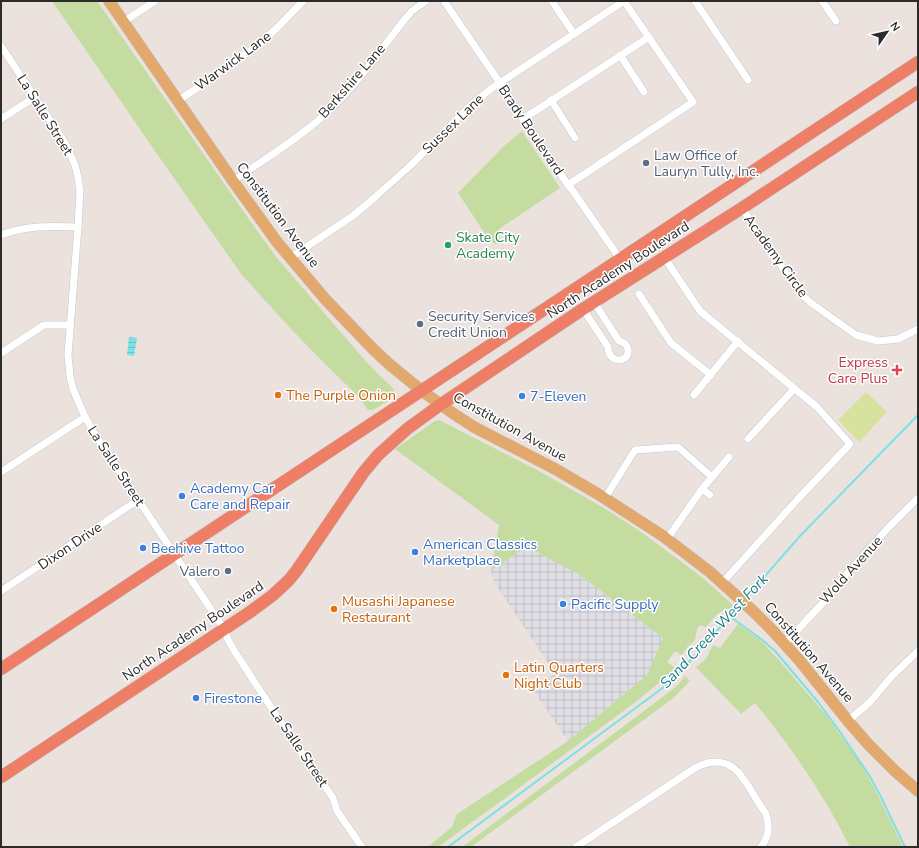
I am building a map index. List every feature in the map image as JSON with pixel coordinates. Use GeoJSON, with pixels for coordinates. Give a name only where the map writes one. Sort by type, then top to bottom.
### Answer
{"type":"FeatureCollection","features":[{"type":"Feature","properties":{"kind":"highway","name":"North Academy Boulevard"},"geometry":{"type":"LineString","coordinates":[[1,669],[918,62]]}},
{"type":"Feature","properties":{"kind":"highway","name":"North Academy Boulevard"},"geometry":{"type":"LineString","coordinates":[[1,777],[250,612],[273,595],[289,580],[306,558],[363,473],[378,455],[407,429],[440,405],[583,309],[742,208],[918,92]]}},
{"type":"Feature","properties":{"kind":"main road","name":"Constitution Avenue"},"geometry":{"type":"LineString","coordinates":[[109,1],[260,220],[326,300],[373,349],[389,364],[440,405],[474,427],[557,470],[605,498],[667,539],[699,564],[753,611],[784,643],[817,681],[868,744],[916,786]]}},
{"type":"Feature","properties":{"kind":"street"},"geometry":{"type":"LineString","coordinates":[[123,22],[155,1]]}},
{"type":"Feature","properties":{"kind":"street","name":"Warwick Lane"},"geometry":{"type":"LineString","coordinates":[[178,101],[253,50],[286,20],[303,1]]}},
{"type":"Feature","properties":{"kind":"street","name":"Berkshire Lane"},"geometry":{"type":"LineString","coordinates":[[233,181],[298,136],[330,109],[354,84],[412,11],[426,1]]}},
{"type":"Feature","properties":{"kind":"street","name":"Brady Boulevard"},"geometry":{"type":"LineString","coordinates":[[444,1],[500,83],[516,110],[620,259]]}},
{"type":"Feature","properties":{"kind":"street"},"geometry":{"type":"LineString","coordinates":[[552,1],[574,34]]}},
{"type":"Feature","properties":{"kind":"street"},"geometry":{"type":"LineString","coordinates":[[568,185],[693,102],[624,1]]}},
{"type":"Feature","properties":{"kind":"street","name":"Sussex Lane"},"geometry":{"type":"LineString","coordinates":[[290,258],[354,215],[366,205],[411,165],[485,93],[624,1]]}},
{"type":"Feature","properties":{"kind":"street"},"geometry":{"type":"LineString","coordinates":[[694,1],[748,80]]}},
{"type":"Feature","properties":{"kind":"street"},"geometry":{"type":"LineString","coordinates":[[822,1],[836,21]]}},
{"type":"Feature","properties":{"kind":"street"},"geometry":{"type":"LineString","coordinates":[[523,119],[649,37]]}},
{"type":"Feature","properties":{"kind":"street","name":"La Salle Street"},"geometry":{"type":"LineString","coordinates":[[1,46],[65,143],[75,165],[78,177],[80,191],[78,227],[68,355],[70,376],[76,397],[85,417],[96,436],[224,629],[228,640],[278,718],[333,798],[337,811],[362,847]]}},
{"type":"Feature","properties":{"kind":"street"},"geometry":{"type":"LineString","coordinates":[[620,55],[644,92]]}},
{"type":"Feature","properties":{"kind":"street"},"geometry":{"type":"LineString","coordinates":[[1,119],[35,97]]}},
{"type":"Feature","properties":{"kind":"street"},"geometry":{"type":"LineString","coordinates":[[551,100],[575,138]]}},
{"type":"Feature","properties":{"kind":"street","name":"Academy Circle"},"geometry":{"type":"LineString","coordinates":[[742,208],[802,295],[856,335],[878,341],[898,339],[918,329]]}},
{"type":"Feature","properties":{"kind":"street"},"geometry":{"type":"LineString","coordinates":[[1,235],[23,228],[46,226],[78,227]]}},
{"type":"Feature","properties":{"kind":"street"},"geometry":{"type":"LineString","coordinates":[[664,257],[700,311],[817,407],[850,444],[797,500],[726,586]]}},
{"type":"Feature","properties":{"kind":"street"},"geometry":{"type":"LineString","coordinates":[[638,294],[670,343],[711,375]]}},
{"type":"Feature","properties":{"kind":"street"},"geometry":{"type":"LineString","coordinates":[[583,309],[608,347],[610,356],[618,360],[625,358],[628,353],[627,346],[623,342],[619,341],[594,302]]}},
{"type":"Feature","properties":{"kind":"street"},"geometry":{"type":"LineString","coordinates":[[1,353],[44,325],[70,325]]}},
{"type":"Feature","properties":{"kind":"street"},"geometry":{"type":"LineString","coordinates":[[694,395],[738,342]]}},
{"type":"Feature","properties":{"kind":"street"},"geometry":{"type":"LineString","coordinates":[[748,439],[794,388]]}},
{"type":"Feature","properties":{"kind":"street"},"geometry":{"type":"LineString","coordinates":[[1,472],[85,417]]}},
{"type":"Feature","properties":{"kind":"street"},"geometry":{"type":"LineString","coordinates":[[605,498],[635,450],[678,447],[712,477]]}},
{"type":"Feature","properties":{"kind":"street"},"geometry":{"type":"LineString","coordinates":[[667,539],[702,489],[729,457]]}},
{"type":"Feature","properties":{"kind":"street"},"geometry":{"type":"LineString","coordinates":[[702,489],[710,495]]}},
{"type":"Feature","properties":{"kind":"street","name":"Wold Avenue"},"geometry":{"type":"LineString","coordinates":[[784,643],[820,605],[887,529],[918,498]]}},
{"type":"Feature","properties":{"kind":"street","name":"Dixon Drive"},"geometry":{"type":"LineString","coordinates":[[1,591],[138,500]]}},
{"type":"Feature","properties":{"kind":"street"},"geometry":{"type":"LineString","coordinates":[[848,721],[869,703],[918,651]]}},
{"type":"Feature","properties":{"kind":"street"},"geometry":{"type":"LineString","coordinates":[[576,847],[695,768],[714,761],[728,765],[739,772],[766,814],[768,820],[768,832],[767,838],[761,847]]}},
{"type":"Feature","properties":{"kind":"shaded area"},"geometry":{"type":"Polygon","coordinates":[[[527,547],[580,575],[663,638],[647,675],[568,741],[533,690],[555,673],[494,582],[491,570],[527,547]]]}},
{"type":"Feature","properties":{"kind":"green space"},"geometry":{"type":"Polygon","coordinates":[[[52,1],[97,1],[277,258],[363,358],[391,386],[394,390],[393,398],[373,410],[368,410],[356,394],[290,328],[242,275],[52,1]]]}},
{"type":"Feature","properties":{"kind":"green space"},"geometry":{"type":"Polygon","coordinates":[[[522,131],[560,188],[499,229],[496,244],[490,241],[458,193],[504,146],[522,131]]]}},
{"type":"Feature","properties":{"kind":"green space"},"geometry":{"type":"Polygon","coordinates":[[[866,392],[887,412],[859,442],[838,420],[866,392]]]}},
{"type":"Feature","properties":{"kind":"green space"},"geometry":{"type":"Polygon","coordinates":[[[439,420],[537,470],[604,508],[641,532],[675,557],[704,579],[733,605],[730,609],[720,612],[706,627],[700,625],[697,628],[695,640],[688,646],[682,655],[675,651],[667,662],[675,668],[633,704],[438,847],[428,847],[452,827],[457,814],[568,741],[647,675],[663,638],[580,575],[527,547],[491,570],[499,525],[395,449],[435,421],[439,420]]]}},
{"type":"Feature","properties":{"kind":"green space"},"geometry":{"type":"Polygon","coordinates":[[[738,624],[759,639],[826,715],[859,761],[875,789],[903,847],[850,847],[807,772],[755,703],[741,714],[696,667],[706,659],[713,645],[720,648],[738,624]]]}},
{"type":"Feature","properties":{"kind":"green space"},"geometry":{"type":"Polygon","coordinates":[[[685,676],[690,681],[672,699],[471,847],[462,847],[672,690],[685,676]]]}},
{"type":"Feature","properties":{"kind":"water"},"geometry":{"type":"Polygon","coordinates":[[[129,337],[137,338],[134,356],[127,355],[129,337]]]}},
{"type":"Feature","properties":{"kind":"waterway","name":"Sand Creek West Fork"},"geometry":{"type":"LineString","coordinates":[[745,599],[800,536],[918,415]]}},
{"type":"Feature","properties":{"kind":"waterway","name":"Sand Creek West Fork"},"geometry":{"type":"LineString","coordinates":[[448,847],[672,681],[741,604]]}},
{"type":"Feature","properties":{"kind":"waterway"},"geometry":{"type":"LineString","coordinates":[[731,617],[775,651],[818,702],[869,775],[905,847]]}},
{"type":"Feature","properties":{"kind":"place","name":"Law Office of Lauryn Tully, Inc."},"geometry":{"type":"Point","coordinates":[646,163]}},
{"type":"Feature","properties":{"kind":"place","name":"Skate City Academy"},"geometry":{"type":"Point","coordinates":[448,245]}},
{"type":"Feature","properties":{"kind":"place","name":"Security Services Credit Union"},"geometry":{"type":"Point","coordinates":[420,324]}},
{"type":"Feature","properties":{"kind":"place","name":"Express Care Plus"},"geometry":{"type":"Point","coordinates":[897,370]}},
{"type":"Feature","properties":{"kind":"place","name":"The Purple Onion"},"geometry":{"type":"Point","coordinates":[278,395]}},
{"type":"Feature","properties":{"kind":"place","name":"7-Eleven"},"geometry":{"type":"Point","coordinates":[522,396]}},
{"type":"Feature","properties":{"kind":"place","name":"Academy Car Care and Repair"},"geometry":{"type":"Point","coordinates":[182,496]}},
{"type":"Feature","properties":{"kind":"place","name":"Beehive Tattoo"},"geometry":{"type":"Point","coordinates":[143,548]}},
{"type":"Feature","properties":{"kind":"place","name":"American Classics Marketplace"},"geometry":{"type":"Point","coordinates":[415,552]}},
{"type":"Feature","properties":{"kind":"place","name":"Valero"},"geometry":{"type":"Point","coordinates":[228,571]}},
{"type":"Feature","properties":{"kind":"place","name":"Pacific Supply"},"geometry":{"type":"Point","coordinates":[563,604]}},
{"type":"Feature","properties":{"kind":"place","name":"Musashi Japanese Restaurant"},"geometry":{"type":"Point","coordinates":[334,609]}},
{"type":"Feature","properties":{"kind":"place","name":"Latin Quarters Night Club"},"geometry":{"type":"Point","coordinates":[506,675]}},
{"type":"Feature","properties":{"kind":"place","name":"Firestone"},"geometry":{"type":"Point","coordinates":[196,698]}}]}
